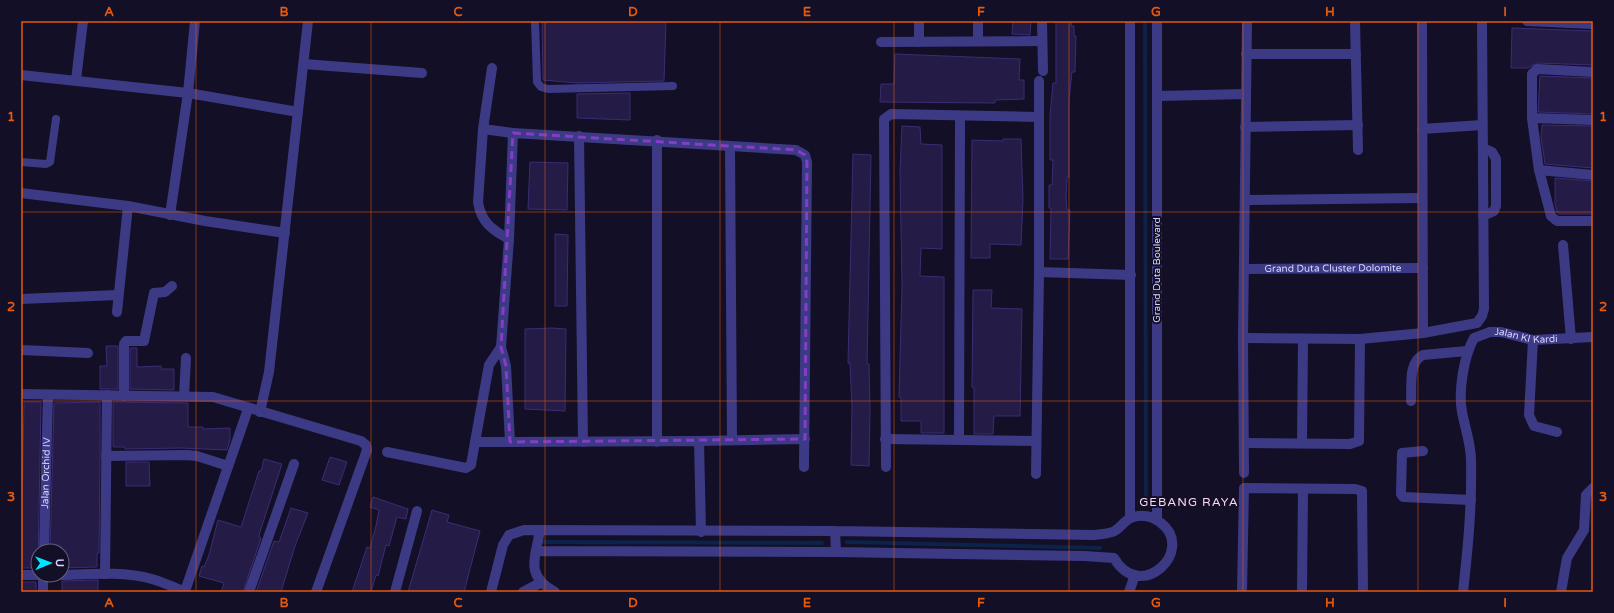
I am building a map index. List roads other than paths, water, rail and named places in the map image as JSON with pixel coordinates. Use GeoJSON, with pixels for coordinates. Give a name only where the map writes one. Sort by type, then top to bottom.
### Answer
{"type":"FeatureCollection","features":[{"type":"Feature","properties":{"kind":"street"},"geometry":{"type":"LineString","coordinates":[[76,80],[83,21]]}},
{"type":"Feature","properties":{"kind":"street"},"geometry":{"type":"LineString","coordinates":[[170,215],[188,93],[195,21]]}},
{"type":"Feature","properties":{"kind":"street"},"geometry":{"type":"LineString","coordinates":[[260,412],[269,372],[308,21]]}},
{"type":"Feature","properties":{"kind":"street"},"geometry":{"type":"LineString","coordinates":[[919,21],[919,42]]}},
{"type":"Feature","properties":{"kind":"street"},"geometry":{"type":"LineString","coordinates":[[978,21],[978,40]]}},
{"type":"Feature","properties":{"kind":"street"},"geometry":{"type":"LineString","coordinates":[[1042,21],[1042,71]]}},
{"type":"Feature","properties":{"kind":"street"},"geometry":{"type":"LineString","coordinates":[[1130,21],[1130,518]]}},
{"type":"Feature","properties":{"kind":"street","name":"Grand Duta Boulevard"},"geometry":{"type":"LineString","coordinates":[[1157,21],[1157,520]]}},
{"type":"Feature","properties":{"kind":"street"},"geometry":{"type":"LineString","coordinates":[[1244,473],[1243,338],[1247,21]]}},
{"type":"Feature","properties":{"kind":"street"},"geometry":{"type":"LineString","coordinates":[[1355,21],[1358,150]]}},
{"type":"Feature","properties":{"kind":"street"},"geometry":{"type":"LineString","coordinates":[[1422,21],[1421,198],[1423,333]]}},
{"type":"Feature","properties":{"kind":"street"},"geometry":{"type":"LineString","coordinates":[[1243,338],[1360,339],[1423,333],[1477,323],[1482,316],[1484,309],[1482,21]]}},
{"type":"Feature","properties":{"kind":"street"},"geometry":{"type":"LineString","coordinates":[[1527,21],[1593,24]]}},
{"type":"Feature","properties":{"kind":"street"},"geometry":{"type":"LineString","coordinates":[[881,42],[1042,40]]}},
{"type":"Feature","properties":{"kind":"street"},"geometry":{"type":"LineString","coordinates":[[1246,54],[1356,54]]}},
{"type":"Feature","properties":{"kind":"street"},"geometry":{"type":"LineString","coordinates":[[304,64],[422,73]]}},
{"type":"Feature","properties":{"kind":"street"},"geometry":{"type":"LineString","coordinates":[[492,68],[483,129],[478,202],[479,211],[484,221],[492,229],[509,239]]}},
{"type":"Feature","properties":{"kind":"street"},"geometry":{"type":"LineString","coordinates":[[1593,72],[1534,70],[1532,74],[1532,118],[1539,170],[1553,219],[1557,221],[1593,221]]}},
{"type":"Feature","properties":{"kind":"street"},"geometry":{"type":"LineString","coordinates":[[21,75],[188,93],[298,112]]}},
{"type":"Feature","properties":{"kind":"street"},"geometry":{"type":"LineString","coordinates":[[1036,474],[1039,272],[1039,81]]}},
{"type":"Feature","properties":{"kind":"street"},"geometry":{"type":"LineString","coordinates":[[1158,96],[1246,94]]}},
{"type":"Feature","properties":{"kind":"street"},"geometry":{"type":"LineString","coordinates":[[886,467],[884,119],[891,114],[1038,117]]}},
{"type":"Feature","properties":{"kind":"street"},"geometry":{"type":"LineString","coordinates":[[959,440],[960,116]]}},
{"type":"Feature","properties":{"kind":"street"},"geometry":{"type":"LineString","coordinates":[[1532,118],[1593,120]]}},
{"type":"Feature","properties":{"kind":"street"},"geometry":{"type":"LineString","coordinates":[[1245,127],[1358,125]]}},
{"type":"Feature","properties":{"kind":"street"},"geometry":{"type":"LineString","coordinates":[[1422,129],[1482,125]]}},
{"type":"Feature","properties":{"kind":"street"},"geometry":{"type":"LineString","coordinates":[[483,129],[513,133],[657,140],[730,147],[796,150],[805,155],[807,162],[804,467]]}},
{"type":"Feature","properties":{"kind":"street"},"geometry":{"type":"LineString","coordinates":[[510,442],[506,366],[501,347],[509,239],[513,133]]}},
{"type":"Feature","properties":{"kind":"street"},"geometry":{"type":"LineString","coordinates":[[579,136],[583,442]]}},
{"type":"Feature","properties":{"kind":"street"},"geometry":{"type":"LineString","coordinates":[[657,140],[657,442]]}},
{"type":"Feature","properties":{"kind":"street"},"geometry":{"type":"LineString","coordinates":[[730,147],[732,440]]}},
{"type":"Feature","properties":{"kind":"street"},"geometry":{"type":"LineString","coordinates":[[1539,170],[1593,175]]}},
{"type":"Feature","properties":{"kind":"street"},"geometry":{"type":"LineString","coordinates":[[21,193],[128,206],[170,215],[285,233]]}},
{"type":"Feature","properties":{"kind":"street"},"geometry":{"type":"LineString","coordinates":[[1245,200],[1421,198]]}},
{"type":"Feature","properties":{"kind":"street"},"geometry":{"type":"LineString","coordinates":[[117,312],[128,206]]}},
{"type":"Feature","properties":{"kind":"street"},"geometry":{"type":"LineString","coordinates":[[1563,246],[1571,339]]}},
{"type":"Feature","properties":{"kind":"street","name":"Grand Duta Cluster Dolomite"},"geometry":{"type":"LineString","coordinates":[[1244,269],[1423,268]]}},
{"type":"Feature","properties":{"kind":"street"},"geometry":{"type":"LineString","coordinates":[[1039,272],[1131,274]]}},
{"type":"Feature","properties":{"kind":"street"},"geometry":{"type":"LineString","coordinates":[[124,396],[124,344],[126,341],[144,342],[154,293],[165,292],[172,286]]}},
{"type":"Feature","properties":{"kind":"street"},"geometry":{"type":"LineString","coordinates":[[21,299],[118,295]]}},
{"type":"Feature","properties":{"kind":"street","name":"Jalan KI Kardi"},"geometry":{"type":"LineString","coordinates":[[1467,351],[1474,338],[1490,332],[1501,332],[1533,340],[1593,337]]}},
{"type":"Feature","properties":{"kind":"street"},"geometry":{"type":"LineString","coordinates":[[1302,443],[1303,339]]}},
{"type":"Feature","properties":{"kind":"street"},"geometry":{"type":"LineString","coordinates":[[1244,443],[1350,444],[1359,441],[1360,339]]}},
{"type":"Feature","properties":{"kind":"street"},"geometry":{"type":"LineString","coordinates":[[1533,340],[1528,415],[1534,426],[1557,432]]}},
{"type":"Feature","properties":{"kind":"street"},"geometry":{"type":"LineString","coordinates":[[387,452],[466,468],[471,465],[489,365],[501,347]]}},
{"type":"Feature","properties":{"kind":"street"},"geometry":{"type":"LineString","coordinates":[[21,350],[88,353]]}},
{"type":"Feature","properties":{"kind":"street"},"geometry":{"type":"LineString","coordinates":[[1411,401],[1413,368],[1415,361],[1419,357],[1423,355],[1467,351],[1461,399],[1471,453],[1471,525],[1463,592]]}},
{"type":"Feature","properties":{"kind":"street"},"geometry":{"type":"LineString","coordinates":[[184,396],[186,358]]}},
{"type":"Feature","properties":{"kind":"street"},"geometry":{"type":"LineString","coordinates":[[21,394],[184,396],[220,398],[248,409],[361,441],[366,445],[367,450],[316,592]]}},
{"type":"Feature","properties":{"kind":"street","name":"Jalan Orchid IV"},"geometry":{"type":"LineString","coordinates":[[44,543],[48,395]]}},
{"type":"Feature","properties":{"kind":"street"},"geometry":{"type":"LineString","coordinates":[[105,574],[107,395]]}},
{"type":"Feature","properties":{"kind":"street"},"geometry":{"type":"LineString","coordinates":[[70,575],[105,574],[151,579],[185,592],[248,409]]}},
{"type":"Feature","properties":{"kind":"street"},"geometry":{"type":"LineString","coordinates":[[475,442],[657,442],[804,439]]}},
{"type":"Feature","properties":{"kind":"street"},"geometry":{"type":"LineString","coordinates":[[885,439],[1036,441]]}},
{"type":"Feature","properties":{"kind":"street"},"geometry":{"type":"LineString","coordinates":[[699,441],[702,532]]}},
{"type":"Feature","properties":{"kind":"street"},"geometry":{"type":"LineString","coordinates":[[1423,451],[1402,453],[1401,494],[1403,497],[1471,500]]}},
{"type":"Feature","properties":{"kind":"street"},"geometry":{"type":"LineString","coordinates":[[106,456],[187,455],[197,456],[228,466]]}},
{"type":"Feature","properties":{"kind":"street"},"geometry":{"type":"LineString","coordinates":[[249,592],[294,464]]}},
{"type":"Feature","properties":{"kind":"street"},"geometry":{"type":"LineString","coordinates":[[1242,592],[1244,488],[1356,489],[1362,491],[1363,592]]}},
{"type":"Feature","properties":{"kind":"street"},"geometry":{"type":"LineString","coordinates":[[1561,592],[1568,558],[1582,535],[1586,495],[1593,488]]}},
{"type":"Feature","properties":{"kind":"street"},"geometry":{"type":"LineString","coordinates":[[1302,489],[1302,592]]}},
{"type":"Feature","properties":{"kind":"street"},"geometry":{"type":"LineString","coordinates":[[394,592],[416,511]]}},
{"type":"Feature","properties":{"kind":"street"},"geometry":{"type":"LineString","coordinates":[[491,592],[503,545],[509,536],[524,530],[1095,535],[1116,531],[1123,522],[1130,518],[1148,516],[1164,525],[1171,541],[1169,558],[1158,571],[1150,575],[1135,575],[1122,569],[1114,558],[1085,556],[836,550],[537,551]]}},
{"type":"Feature","properties":{"kind":"street"},"geometry":{"type":"LineString","coordinates":[[540,530],[535,567],[540,583],[555,592]]}},
{"type":"Feature","properties":{"kind":"street"},"geometry":{"type":"LineString","coordinates":[[835,532],[836,550]]}},
{"type":"Feature","properties":{"kind":"street"},"geometry":{"type":"LineString","coordinates":[[1129,592],[1135,575]]}},
{"type":"Feature","properties":{"kind":"street"},"geometry":{"type":"LineString","coordinates":[[523,592],[540,583]]}},
{"type":"Feature","properties":{"kind":"lane"},"geometry":{"type":"LineString","coordinates":[[535,21],[537,82],[541,87],[548,89],[673,86]]}},
{"type":"Feature","properties":{"kind":"lane"},"geometry":{"type":"LineString","coordinates":[[21,162],[46,164],[50,162],[56,119]]}},
{"type":"Feature","properties":{"kind":"waterway"},"geometry":{"type":"LineString","coordinates":[[1145,21],[1146,500]]}},
{"type":"Feature","properties":{"kind":"waterway"},"geometry":{"type":"LineString","coordinates":[[539,542],[822,543]]}},
{"type":"Feature","properties":{"kind":"waterway"},"geometry":{"type":"LineString","coordinates":[[847,542],[1100,548]]}},
{"type":"Feature","properties":{"kind":"district","name":"GEBANG RAYA"},"geometry":{"type":"Point","coordinates":[1189,502]}}]}
